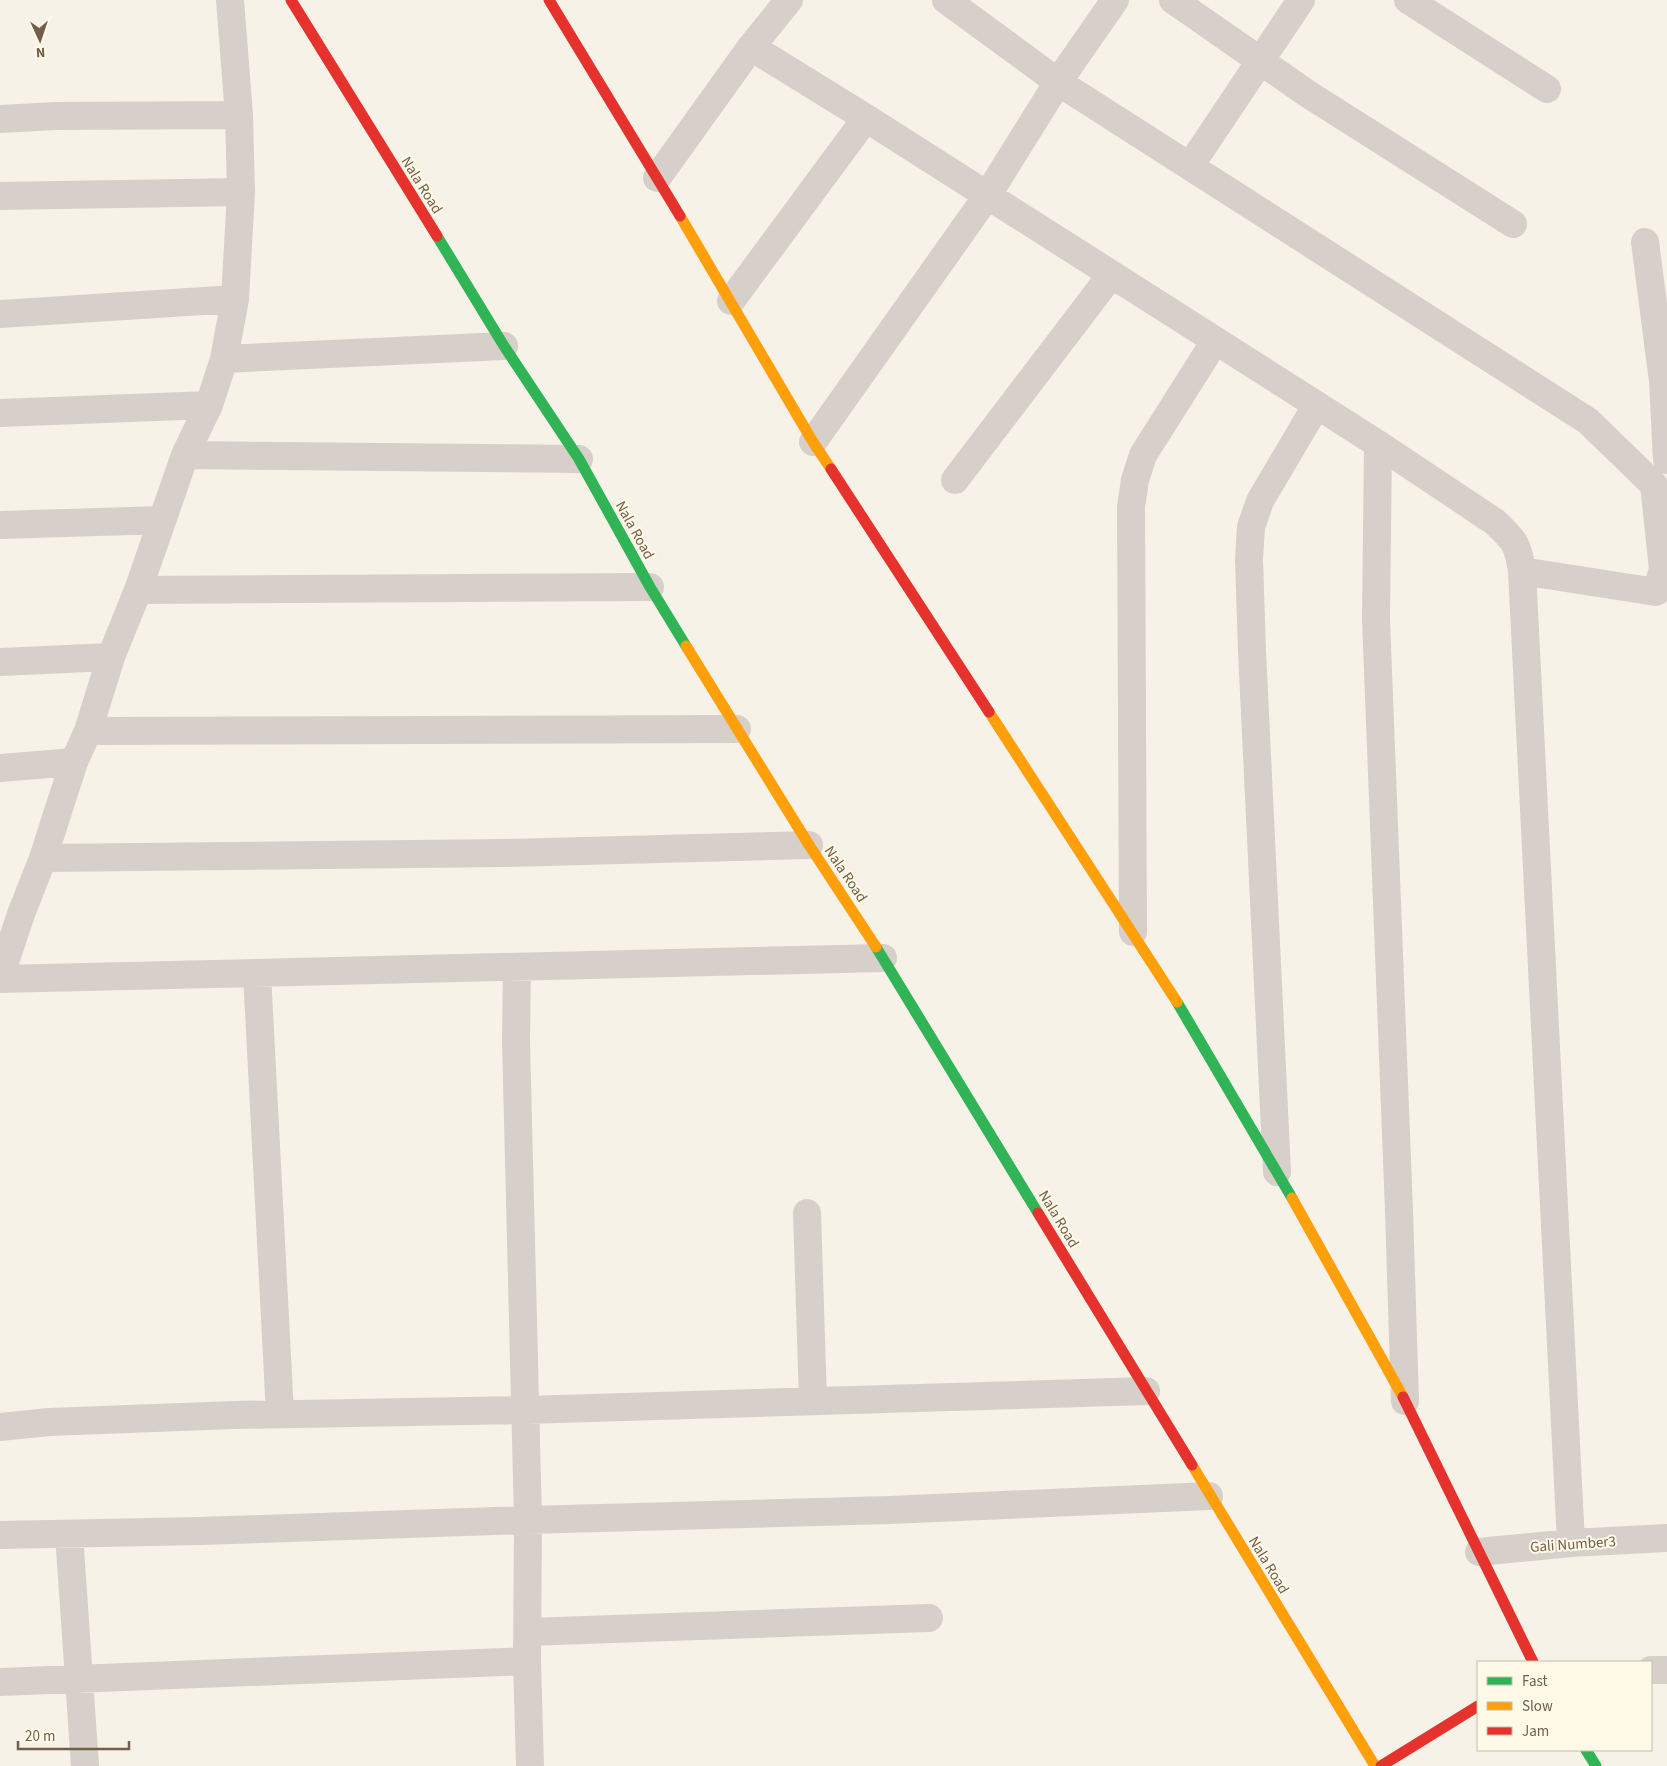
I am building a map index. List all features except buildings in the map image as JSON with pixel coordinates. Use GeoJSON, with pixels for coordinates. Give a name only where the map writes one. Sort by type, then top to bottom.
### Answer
{"type":"FeatureCollection","features":[{"type":"Feature","properties":{"kind":"street"},"geometry":{"type":"LineString","coordinates":[[230,0],[239,115],[241,192],[235,299],[224,359],[209,405],[186,455],[138,590],[111,657],[88,731],[74,762],[43,858],[11,915],[0,978],[883,958]]}},
{"type":"Feature","properties":{"kind":"street","name":"Nala Road"},"geometry":{"type":"LineString","coordinates":[[291,0],[504,346],[580,459],[650,587],[808,845],[883,958],[1375,1766]]}},
{"type":"Feature","properties":{"kind":"street"},"geometry":{"type":"LineString","coordinates":[[549,0],[731,301],[813,442],[1164,979],[1277,1172],[1405,1401],[1533,1661]]}},
{"type":"Feature","properties":{"kind":"street"},"geometry":{"type":"LineString","coordinates":[[657,178],[752,47],[789,0]]}},
{"type":"Feature","properties":{"kind":"street"},"geometry":{"type":"LineString","coordinates":[[946,0],[1058,82],[1588,421],[1660,481],[1664,569],[1656,592],[1522,571]]}},
{"type":"Feature","properties":{"kind":"street"},"geometry":{"type":"LineString","coordinates":[[813,442],[986,196],[1058,82],[1114,0]]}},
{"type":"Feature","properties":{"kind":"street"},"geometry":{"type":"LineString","coordinates":[[1173,0],[1308,94],[1513,224]]}},
{"type":"Feature","properties":{"kind":"street"},"geometry":{"type":"LineString","coordinates":[[1190,166],[1302,0]]}},
{"type":"Feature","properties":{"kind":"street"},"geometry":{"type":"LineString","coordinates":[[1408,0],[1547,89]]}},
{"type":"Feature","properties":{"kind":"street"},"geometry":{"type":"LineString","coordinates":[[752,47],[1378,444],[1495,522],[1510,537],[1519,551],[1522,571],[1571,1543]]}},
{"type":"Feature","properties":{"kind":"street"},"geometry":{"type":"LineString","coordinates":[[0,119],[56,116],[239,115]]}},
{"type":"Feature","properties":{"kind":"street"},"geometry":{"type":"LineString","coordinates":[[731,301],[866,118]]}},
{"type":"Feature","properties":{"kind":"street"},"geometry":{"type":"LineString","coordinates":[[0,196],[241,192]]}},
{"type":"Feature","properties":{"kind":"street"},"geometry":{"type":"LineString","coordinates":[[1645,242],[1663,381],[1667,460]]}},
{"type":"Feature","properties":{"kind":"street"},"geometry":{"type":"LineString","coordinates":[[955,480],[1110,275]]}},
{"type":"Feature","properties":{"kind":"street"},"geometry":{"type":"LineString","coordinates":[[0,314],[235,299]]}},
{"type":"Feature","properties":{"kind":"street"},"geometry":{"type":"LineString","coordinates":[[1133,932],[1131,507],[1135,480],[1143,455],[1215,341]]}},
{"type":"Feature","properties":{"kind":"street"},"geometry":{"type":"LineString","coordinates":[[224,359],[504,346]]}},
{"type":"Feature","properties":{"kind":"street"},"geometry":{"type":"LineString","coordinates":[[0,413],[209,405]]}},
{"type":"Feature","properties":{"kind":"street"},"geometry":{"type":"LineString","coordinates":[[1277,1172],[1253,661],[1249,560],[1250,535],[1260,501],[1316,406]]}},
{"type":"Feature","properties":{"kind":"street"},"geometry":{"type":"LineString","coordinates":[[1378,444],[1376,619],[1405,1401]]}},
{"type":"Feature","properties":{"kind":"street"},"geometry":{"type":"LineString","coordinates":[[186,455],[580,459]]}},
{"type":"Feature","properties":{"kind":"street"},"geometry":{"type":"LineString","coordinates":[[0,526],[162,520]]}},
{"type":"Feature","properties":{"kind":"street"},"geometry":{"type":"LineString","coordinates":[[138,590],[650,587]]}},
{"type":"Feature","properties":{"kind":"street"},"geometry":{"type":"LineString","coordinates":[[0,662],[111,657]]}},
{"type":"Feature","properties":{"kind":"street"},"geometry":{"type":"LineString","coordinates":[[88,731],[737,729]]}},
{"type":"Feature","properties":{"kind":"street"},"geometry":{"type":"LineString","coordinates":[[0,768],[74,762]]}},
{"type":"Feature","properties":{"kind":"street"},"geometry":{"type":"LineString","coordinates":[[43,858],[504,853],[808,845]]}},
{"type":"Feature","properties":{"kind":"street"},"geometry":{"type":"LineString","coordinates":[[517,967],[516,1041],[526,1410],[530,1766]]}},
{"type":"Feature","properties":{"kind":"street"},"geometry":{"type":"LineString","coordinates":[[256,973],[280,1414]]}},
{"type":"Feature","properties":{"kind":"street"},"geometry":{"type":"LineString","coordinates":[[807,1213],[813,1402]]}},
{"type":"Feature","properties":{"kind":"street"},"geometry":{"type":"LineString","coordinates":[[0,1426],[49,1422],[280,1414],[526,1410],[1146,1391]]}},
{"type":"Feature","properties":{"kind":"street"},"geometry":{"type":"LineString","coordinates":[[0,1535],[200,1532],[528,1520],[890,1510],[1209,1496]]}},
{"type":"Feature","properties":{"kind":"street"},"geometry":{"type":"LineString","coordinates":[[69,1534],[85,1766]]}},
{"type":"Feature","properties":{"kind":"street","name":"Gali Number3"},"geometry":{"type":"LineString","coordinates":[[1479,1552],[1571,1543],[1667,1538]]}},
{"type":"Feature","properties":{"kind":"street"},"geometry":{"type":"LineString","coordinates":[[528,1632],[929,1618]]}},
{"type":"Feature","properties":{"kind":"street"},"geometry":{"type":"LineString","coordinates":[[0,1682],[528,1661]]}},
{"type":"Feature","properties":{"kind":"street"},"geometry":{"type":"LineString","coordinates":[[1652,1670],[1667,1670]]}},
{"type":"Feature","properties":{"kind":"street"},"geometry":{"type":"LineString","coordinates":[[1381,1766],[1477,1707]]}},
{"type":"Feature","properties":{"kind":"street"},"geometry":{"type":"LineString","coordinates":[[1587,1751],[1596,1766]]}},
{"type":"Feature","properties":{"kind":"traffic: fast"},"geometry":{"type":"LineString","coordinates":[[437,236],[504,346],[579,459],[650,587],[686,646]]}},
{"type":"Feature","properties":{"kind":"traffic: fast"},"geometry":{"type":"LineString","coordinates":[[876,947],[1038,1213]]}},
{"type":"Feature","properties":{"kind":"traffic: fast"},"geometry":{"type":"LineString","coordinates":[[1177,1002],[1292,1198]]}},
{"type":"Feature","properties":{"kind":"traffic: fast"},"geometry":{"type":"LineString","coordinates":[[1587,1751],[1596,1766]]}},
{"type":"Feature","properties":{"kind":"traffic: slow"},"geometry":{"type":"LineString","coordinates":[[680,216],[813,442],[831,469]]}},
{"type":"Feature","properties":{"kind":"traffic: slow"},"geometry":{"type":"LineString","coordinates":[[686,646],[809,845],[876,947]]}},
{"type":"Feature","properties":{"kind":"traffic: slow"},"geometry":{"type":"LineString","coordinates":[[989,712],[1177,1002]]}},
{"type":"Feature","properties":{"kind":"traffic: slow"},"geometry":{"type":"LineString","coordinates":[[1292,1198],[1403,1397]]}},
{"type":"Feature","properties":{"kind":"traffic: slow"},"geometry":{"type":"LineString","coordinates":[[1192,1465],[1375,1766]]}},
{"type":"Feature","properties":{"kind":"traffic: jam"},"geometry":{"type":"LineString","coordinates":[[291,0],[437,236]]}},
{"type":"Feature","properties":{"kind":"traffic: jam"},"geometry":{"type":"LineString","coordinates":[[549,0],[680,216]]}},
{"type":"Feature","properties":{"kind":"traffic: jam"},"geometry":{"type":"LineString","coordinates":[[831,469],[989,712]]}},
{"type":"Feature","properties":{"kind":"traffic: jam"},"geometry":{"type":"LineString","coordinates":[[1038,1213],[1192,1465]]}},
{"type":"Feature","properties":{"kind":"traffic: jam"},"geometry":{"type":"LineString","coordinates":[[1403,1397],[1533,1661]]}},
{"type":"Feature","properties":{"kind":"traffic: jam"},"geometry":{"type":"LineString","coordinates":[[1381,1766],[1477,1707]]}}]}
